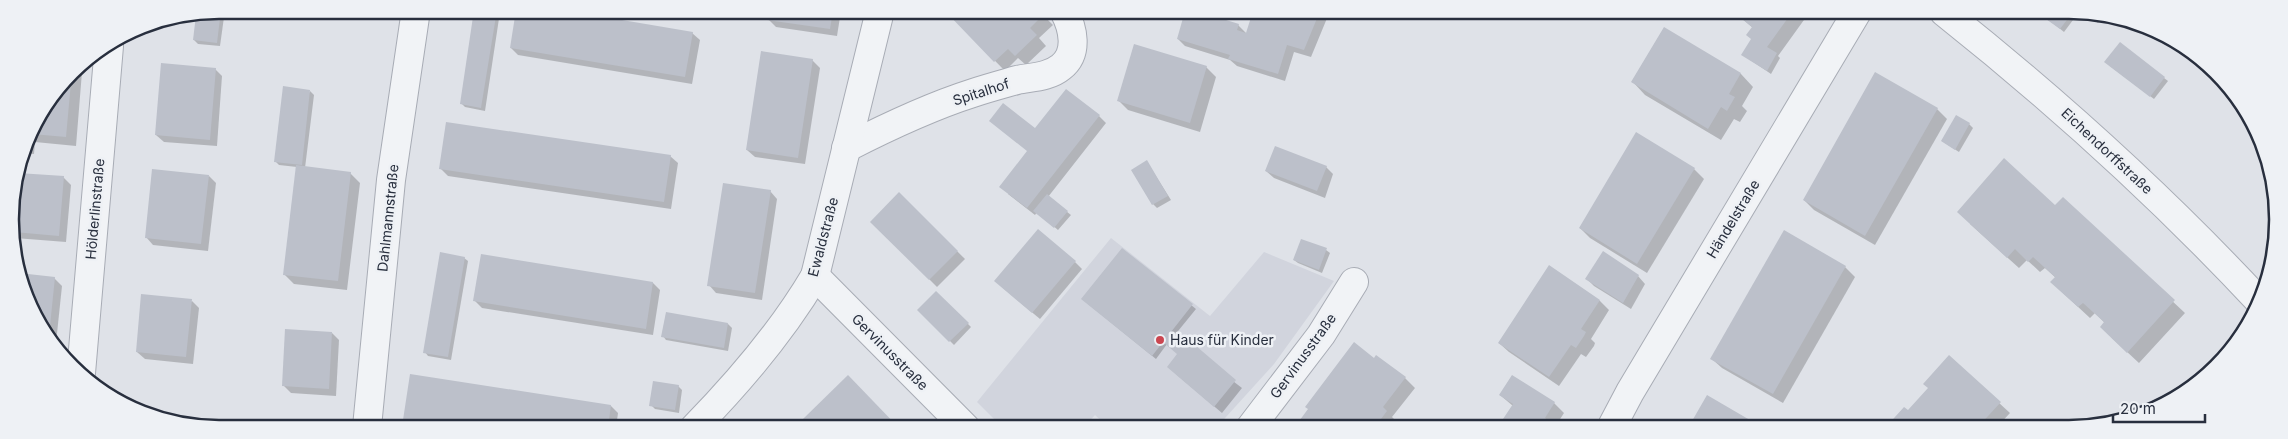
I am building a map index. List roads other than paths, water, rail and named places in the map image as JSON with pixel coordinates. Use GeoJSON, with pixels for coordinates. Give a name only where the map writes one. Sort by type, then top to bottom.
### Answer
{"type":"FeatureCollection","features":[{"type":"Feature","properties":{"kind":"street","name":"Dahlmannstraße"},"geometry":{"type":"LineString","coordinates":[[368,420],[390,180],[415,19]]}},
{"type":"Feature","properties":{"kind":"street","name":"Ewaldstraße"},"geometry":{"type":"LineString","coordinates":[[701,420],[768,346],[795,309],[815,276],[878,19]]}},
{"type":"Feature","properties":{"kind":"street","name":"Spitalhof"},"geometry":{"type":"LineString","coordinates":[[846,148],[897,122],[964,96],[1017,80],[1048,74],[1062,67],[1070,52],[1073,39],[1069,19]]}},
{"type":"Feature","properties":{"kind":"street","name":"Händelstraße"},"geometry":{"type":"LineString","coordinates":[[1615,420],[1630,392],[1853,19]]}},
{"type":"Feature","properties":{"kind":"street","name":"Eichendorffstraße"},"geometry":{"type":"LineString","coordinates":[[1953,19],[2042,92],[2092,136],[2189,228],[2254,296]]}},
{"type":"Feature","properties":{"kind":"street","name":"Hölderlinstraße"},"geometry":{"type":"LineString","coordinates":[[82,365],[109,52]]}},
{"type":"Feature","properties":{"kind":"street","name":"Gervinusstraße"},"geometry":{"type":"LineString","coordinates":[[815,276],[958,420]]}},
{"type":"Feature","properties":{"kind":"street","name":"Gervinusstraße"},"geometry":{"type":"LineString","coordinates":[[1256,420],[1321,335],[1354,282]]}},
{"type":"Feature","properties":{"kind":"place","name":"Haus für Kinder"},"geometry":{"type":"Point","coordinates":[1160,340]}}]}
